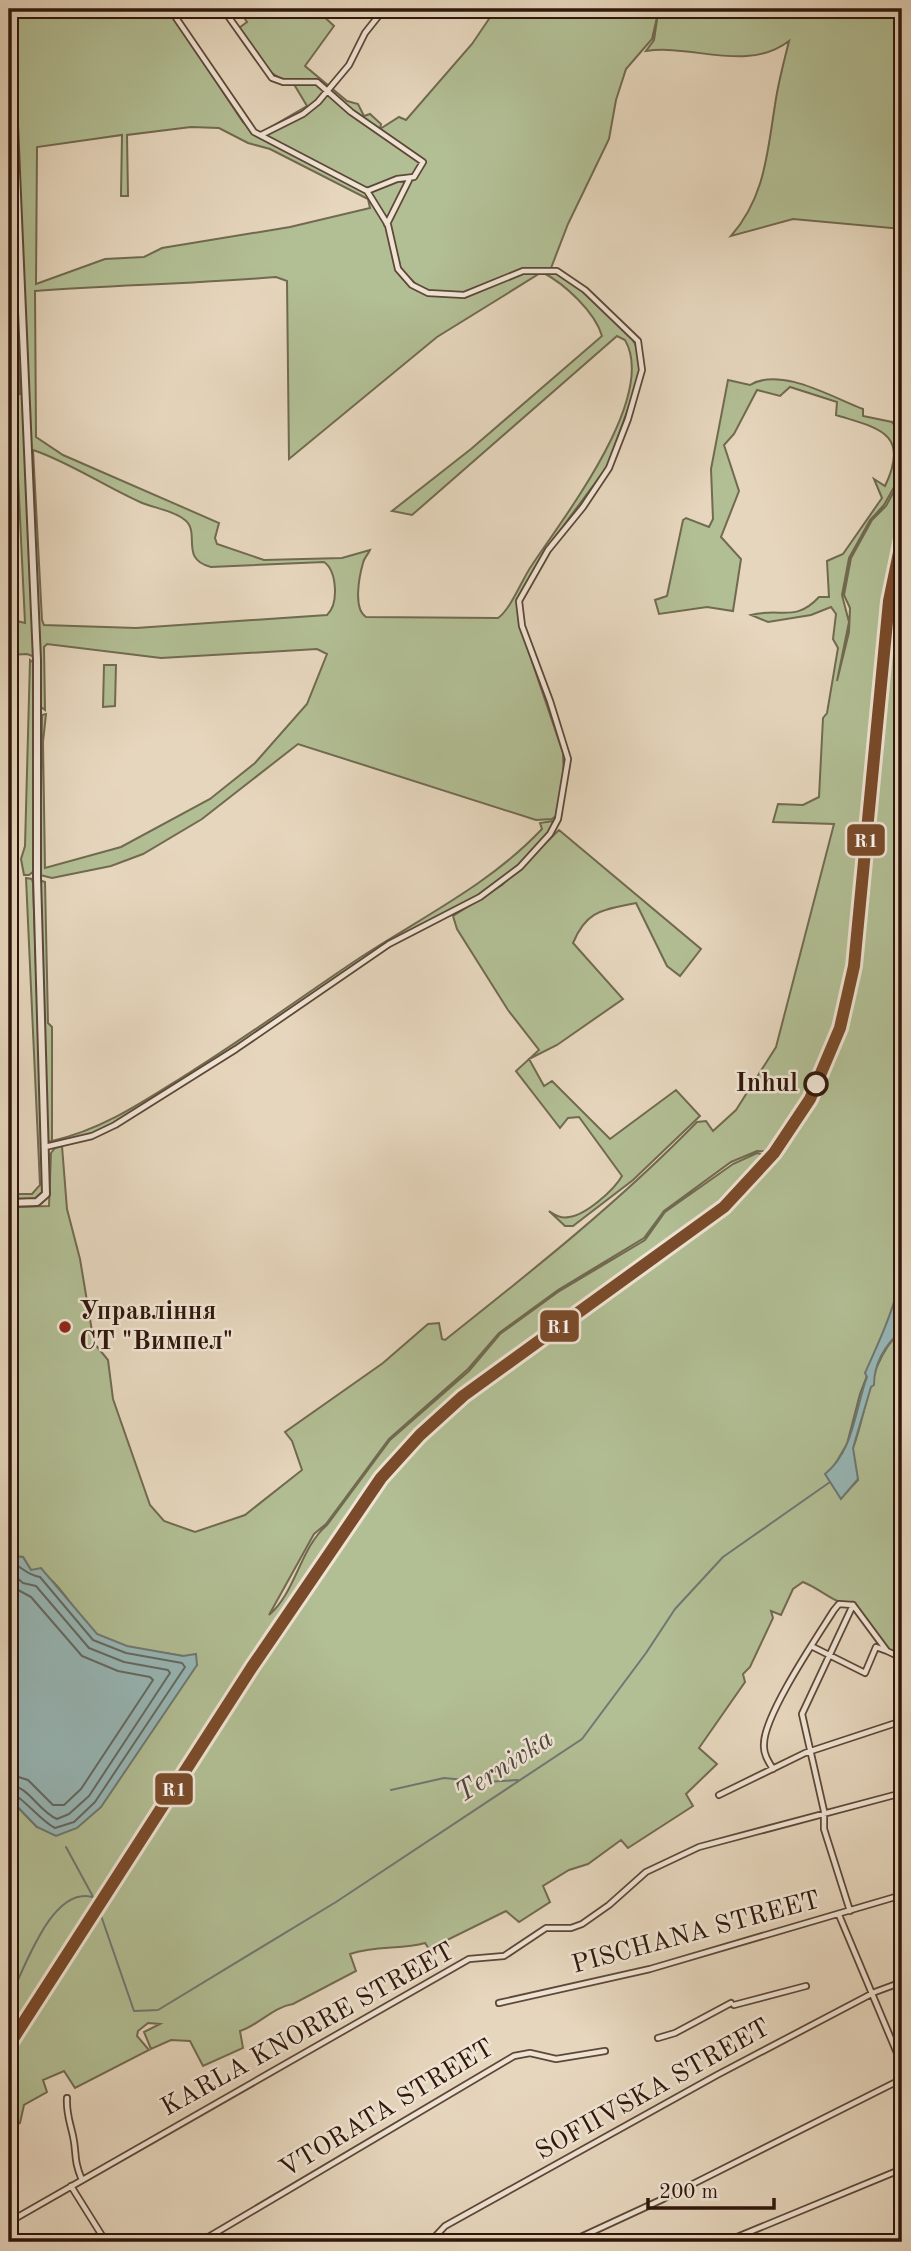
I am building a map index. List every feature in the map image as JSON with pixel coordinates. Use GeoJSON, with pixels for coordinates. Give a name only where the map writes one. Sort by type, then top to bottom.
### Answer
{"type":"FeatureCollection","features":[{"type":"Feature","properties":{"kind":"street"},"geometry":{"type":"LineString","coordinates":[[9,9],[37,660],[37,877],[46,1147],[44,1200],[9,1203]]}},
{"type":"Feature","properties":{"kind":"street"},"geometry":{"type":"LineString","coordinates":[[46,1147],[92,1136],[115,1125],[290,1013],[389,944],[480,897],[520,867],[550,834],[558,819],[568,760],[550,701],[522,626],[519,601],[548,550],[609,468],[628,419],[642,370],[638,341],[585,290],[557,271],[523,271],[464,295],[421,290],[398,269],[387,224],[366,191],[260,136],[245,121],[170,9]]}},
{"type":"Feature","properties":{"kind":"street"},"geometry":{"type":"LineString","coordinates":[[223,9],[272,78],[288,83],[313,80],[351,112],[423,162],[420,171],[409,179],[387,224]]}},
{"type":"Feature","properties":{"kind":"street"},"geometry":{"type":"LineString","coordinates":[[260,136],[303,114],[327,90],[349,65],[365,33],[384,9]]}},
{"type":"Feature","properties":{"kind":"street"},"geometry":{"type":"LineString","coordinates":[[366,191],[397,179],[409,179]]}},
{"type":"Feature","properties":{"kind":"street"},"geometry":{"type":"LineString","coordinates":[[773,1769],[764,1750],[766,1731],[811,1646],[839,1604],[853,1605],[887,1651]]}},
{"type":"Feature","properties":{"kind":"street"},"geometry":{"type":"LineString","coordinates":[[850,1912],[824,1829],[824,1816],[802,1711],[853,1605]]}},
{"type":"Feature","properties":{"kind":"street"},"geometry":{"type":"LineString","coordinates":[[811,1646],[865,1673],[876,1647],[902,1658]]}},
{"type":"Feature","properties":{"kind":"street"},"geometry":{"type":"LineString","coordinates":[[719,1795],[811,1752],[902,1721]]}},
{"type":"Feature","properties":{"kind":"street","name":"KARLA KNORRE STREET"},"geometry":{"type":"LineString","coordinates":[[9,2222],[469,1959],[505,1956],[546,1928],[571,1928],[582,1924],[609,1905],[646,1872],[699,1847],[824,1816],[902,1793]]}},
{"type":"Feature","properties":{"kind":"street","name":"PISCHANA STREET"},"geometry":{"type":"LineString","coordinates":[[499,2003],[650,1969],[902,1895]]}},
{"type":"Feature","properties":{"kind":"street"},"geometry":{"type":"LineString","coordinates":[[839,1915],[902,2065]]}},
{"type":"Feature","properties":{"kind":"street","name":"SOFIIVSKA STREET"},"geometry":{"type":"LineString","coordinates":[[430,2242],[445,2227],[480,2206],[716,2075],[871,1995],[902,1982]]}},
{"type":"Feature","properties":{"kind":"street"},"geometry":{"type":"LineString","coordinates":[[658,2038],[675,2033],[732,2004],[806,1986]]}},
{"type":"Feature","properties":{"kind":"street","name":"VTORATA STREET"},"geometry":{"type":"LineString","coordinates":[[200,2242],[514,2056],[530,2053],[556,2059],[605,2050]]}},
{"type":"Feature","properties":{"kind":"street"},"geometry":{"type":"LineString","coordinates":[[570,2242],[663,2199],[902,2079]]}},
{"type":"Feature","properties":{"kind":"street"},"geometry":{"type":"LineString","coordinates":[[67,2098],[66,2113],[74,2140],[74,2160],[82,2179]]}},
{"type":"Feature","properties":{"kind":"street"},"geometry":{"type":"LineString","coordinates":[[725,2242],[902,2169]]}},
{"type":"Feature","properties":{"kind":"street"},"geometry":{"type":"LineString","coordinates":[[71,2186],[106,2242]]}},
{"type":"Feature","properties":{"kind":"green space"},"geometry":{"type":"Polygon","coordinates":[[[11,9],[168,9],[243,122],[257,135],[307,106],[292,81],[274,75],[267,69],[239,28],[247,22],[243,16],[253,9],[323,9],[320,13],[334,26],[305,66],[347,101],[358,104],[364,116],[370,114],[381,124],[380,129],[399,117],[406,120],[472,44],[493,13],[488,9],[902,9],[902,229],[793,219],[731,236],[751,206],[763,174],[789,41],[756,55],[646,51],[654,40],[658,13],[652,39],[626,69],[616,100],[609,139],[568,224],[551,268],[522,270],[464,294],[422,290],[399,268],[390,228],[373,197],[371,199],[387,226],[397,269],[420,291],[464,296],[523,271],[557,272],[602,306],[631,336],[638,350],[640,369],[634,392],[607,467],[547,548],[517,601],[520,626],[563,753],[564,780],[557,815],[552,819],[536,820],[298,744],[202,819],[143,854],[111,866],[52,878],[40,875],[42,715],[46,714],[43,742],[45,868],[121,847],[210,799],[255,763],[307,704],[327,654],[317,649],[161,658],[47,644],[44,647],[45,710],[41,707],[11,9]],[[191,127],[127,135],[128,196],[121,196],[122,135],[37,147],[36,284],[105,259],[144,257],[162,248],[290,227],[370,208],[368,199],[270,149],[248,143],[219,128],[191,127]],[[542,272],[437,337],[289,459],[287,281],[276,277],[35,291],[36,437],[63,455],[219,523],[215,538],[217,544],[264,560],[342,558],[370,550],[364,559],[358,592],[359,607],[366,617],[498,618],[507,608],[602,456],[618,424],[629,393],[632,364],[625,340],[617,336],[412,515],[392,511],[471,449],[602,336],[586,308],[560,284],[542,272]],[[33,450],[44,625],[136,628],[327,615],[331,610],[335,588],[332,573],[324,562],[211,567],[201,563],[193,552],[191,532],[185,520],[169,511],[140,502],[33,450]]]}},
{"type":"Feature","properties":{"kind":"green space"},"geometry":{"type":"Polygon","coordinates":[[[9,60],[20,324],[11,324],[12,167],[9,165],[9,60]]]}},
{"type":"Feature","properties":{"kind":"green space"},"geometry":{"type":"Polygon","coordinates":[[[20,327],[35,657],[27,654],[9,655],[9,619],[25,623],[17,455],[9,443],[9,395],[20,394],[17,328],[20,327]]]}},
{"type":"Feature","properties":{"kind":"green space"},"geometry":{"type":"Polygon","coordinates":[[[728,380],[750,385],[763,380],[791,381],[863,409],[863,416],[892,422],[902,434],[902,473],[884,505],[870,520],[849,558],[842,595],[849,622],[837,681],[849,632],[850,608],[844,595],[851,558],[872,520],[886,506],[902,477],[902,532],[887,602],[860,903],[847,998],[823,1070],[775,1151],[811,1098],[815,1100],[828,1073],[825,1071],[841,1028],[856,966],[890,602],[902,545],[902,1284],[898,1289],[895,1309],[892,1310],[860,1394],[847,1444],[833,1468],[841,1498],[858,1480],[852,1460],[853,1448],[870,1386],[882,1356],[902,1330],[902,1658],[887,1651],[853,1605],[840,1602],[803,1582],[793,1589],[781,1615],[771,1611],[773,1618],[750,1667],[743,1674],[745,1682],[699,1748],[717,1764],[686,1794],[693,1806],[628,1848],[621,1840],[588,1864],[569,1870],[543,1886],[550,1902],[519,1922],[506,1911],[429,1949],[425,1943],[369,1949],[350,1954],[356,1971],[240,2031],[243,2048],[203,2066],[190,2041],[171,2040],[151,2049],[144,2032],[160,2024],[148,2023],[138,2031],[137,2036],[149,2050],[75,2088],[64,2071],[43,2080],[47,2092],[24,2105],[20,2123],[9,2130],[9,2046],[92,1920],[90,1915],[9,2042],[9,1798],[37,1827],[197,1665],[192,1658],[130,1648],[106,1640],[89,1627],[49,1578],[31,1570],[23,1557],[9,1556],[9,1207],[49,1206],[51,1153],[62,1146],[67,1209],[80,1259],[94,1343],[108,1360],[113,1399],[150,1505],[164,1521],[195,1532],[245,1515],[302,1470],[292,1441],[285,1432],[383,1363],[428,1324],[439,1323],[442,1339],[445,1340],[606,1208],[697,1122],[706,1121],[713,1131],[736,1110],[776,1047],[834,824],[773,822],[778,804],[803,805],[819,797],[823,718],[827,713],[838,648],[833,639],[836,614],[831,607],[811,615],[768,622],[751,615],[795,612],[819,597],[829,597],[827,561],[843,554],[882,498],[874,479],[885,486],[894,454],[892,443],[886,435],[865,424],[836,415],[837,402],[790,387],[780,396],[757,390],[734,434],[724,445],[739,491],[721,537],[741,559],[733,611],[707,607],[659,614],[655,600],[667,596],[683,520],[686,518],[709,527],[713,519],[711,469],[728,380]],[[757,1151],[731,1162],[664,1211],[644,1238],[558,1290],[499,1333],[468,1369],[389,1439],[326,1524],[314,1534],[269,1615],[286,1594],[310,1546],[390,1440],[469,1371],[500,1334],[558,1292],[645,1240],[665,1212],[733,1164],[757,1153],[768,1156],[743,1187],[709,1218],[492,1372],[418,1432],[366,1492],[107,1888],[109,1892],[357,1511],[387,1475],[418,1442],[483,1384],[692,1235],[739,1194],[774,1152],[757,1151]]]}},
{"type":"Feature","properties":{"kind":"green space"},"geometry":{"type":"Polygon","coordinates":[[[30,660],[34,663],[34,871],[24,875],[21,859],[25,846],[30,660]]]}},
{"type":"Feature","properties":{"kind":"green space"},"geometry":{"type":"Polygon","coordinates":[[[104,665],[116,665],[115,706],[103,707],[104,665]]]}},
{"type":"Feature","properties":{"kind":"green space"},"geometry":{"type":"Polygon","coordinates":[[[553,821],[549,833],[519,866],[479,896],[388,943],[301,1004],[115,1124],[71,1141],[54,1142],[47,1140],[39,880],[45,882],[48,1023],[52,1027],[52,1141],[106,1122],[140,1104],[233,1045],[361,957],[478,883],[522,849],[542,829],[540,823],[553,821]]]}},
{"type":"Feature","properties":{"kind":"green space"},"geometry":{"type":"Polygon","coordinates":[[[559,830],[701,949],[680,976],[667,966],[636,903],[606,910],[591,917],[584,923],[573,943],[623,999],[557,1045],[529,1059],[539,1050],[508,1010],[457,929],[453,916],[502,885],[559,830]]]}},
{"type":"Feature","properties":{"kind":"green space"},"geometry":{"type":"Polygon","coordinates":[[[26,878],[32,879],[33,883],[44,1190],[35,1199],[9,1200],[9,1194],[32,1194],[40,1185],[26,878]]]}},
{"type":"Feature","properties":{"kind":"green space"},"geometry":{"type":"Polygon","coordinates":[[[529,1059],[544,1086],[552,1081],[610,1139],[676,1090],[700,1116],[633,1180],[573,1226],[565,1226],[549,1211],[563,1217],[583,1212],[606,1195],[622,1176],[579,1117],[568,1118],[560,1128],[516,1071],[529,1059]]]}},
{"type":"Feature","properties":{"kind":"water"},"geometry":{"type":"Polygon","coordinates":[[[902,1284],[902,1330],[890,1342],[878,1362],[874,1385],[871,1387],[853,1448],[858,1479],[841,1499],[825,1474],[835,1465],[848,1442],[867,1377],[865,1373],[888,1320],[898,1288],[902,1284]]]}},
{"type":"Feature","properties":{"kind":"water"},"geometry":{"type":"Polygon","coordinates":[[[9,1556],[23,1557],[31,1570],[41,1568],[97,1634],[127,1646],[183,1656],[196,1654],[197,1665],[101,1807],[77,1828],[56,1836],[37,1827],[9,1798],[9,1556]]]}},
{"type":"Feature","properties":{"kind":"waterway","name":"Ternivka"},"geometry":{"type":"LineString","coordinates":[[66,1847],[97,1904],[134,2011],[158,2010],[336,1902],[582,1739],[675,1609],[723,1557],[830,1482]]}},
{"type":"Feature","properties":{"kind":"waterway"},"geometry":{"type":"LineString","coordinates":[[391,1790],[444,1778],[486,1782],[518,1780]]}},
{"type":"Feature","properties":{"kind":"waterway"},"geometry":{"type":"LineString","coordinates":[[9,1999],[31,1952],[52,1917],[64,1904],[77,1897],[92,1897]]}},
{"type":"Feature","properties":{"kind":"transit line","name":"R1"},"geometry":{"type":"LineString","coordinates":[[9,2045],[252,1667],[381,1478],[420,1435],[463,1396],[724,1207],[774,1153],[810,1099],[840,1028],[854,966],[889,601],[902,538]]}},
{"type":"Feature","properties":{"kind":"place","name":"Inhul"},"geometry":{"type":"Point","coordinates":[816,1084]}},
{"type":"Feature","properties":{"kind":"place","name":"Управління СТ \"Вимпел\""},"geometry":{"type":"Point","coordinates":[65,1327]}}]}
